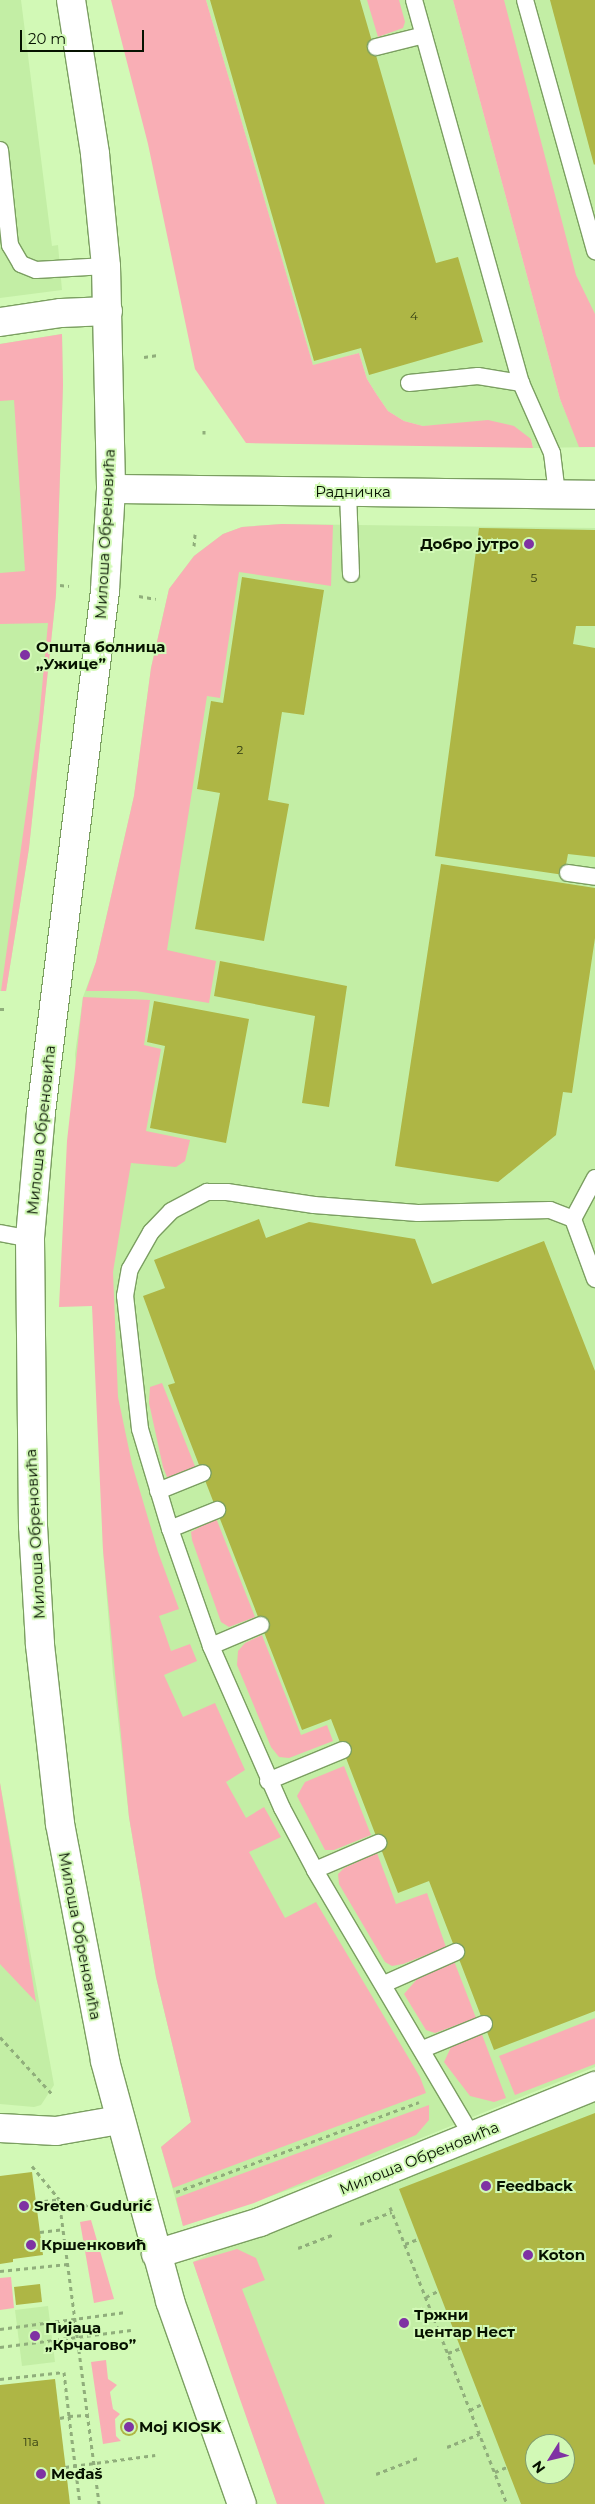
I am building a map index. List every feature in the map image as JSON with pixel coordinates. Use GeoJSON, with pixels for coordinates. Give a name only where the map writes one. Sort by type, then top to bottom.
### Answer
{"type":"FeatureCollection","features":[{"type":"Feature","properties":{"kind":"street","name":"Милоша Обреновића"},"geometry":{"type":"LineString","coordinates":[[71,0],[95,154],[106,266],[111,489],[105,591],[42,1103],[30,1239],[33,1526],[48,1738],[77,1927],[119,2120],[156,2254],[242,2504]]}},
{"type":"Feature","properties":{"kind":"street"},"geometry":{"type":"LineString","coordinates":[[0,322],[61,313],[108,311]]}},
{"type":"Feature","properties":{"kind":"street","name":"Радничка"},"geometry":{"type":"LineString","coordinates":[[111,489],[595,494]]}},
{"type":"Feature","properties":{"kind":"street","name":"Милоша Обреновића"},"geometry":{"type":"LineString","coordinates":[[156,2254],[260,2222],[595,2086]]}},
{"type":"Feature","properties":{"kind":"street"},"geometry":{"type":"LineString","coordinates":[[0,2128],[56,2131],[119,2120]]}},
{"type":"Feature","properties":{"kind":"lane"},"geometry":{"type":"LineString","coordinates":[[414,0],[521,383],[552,453],[557,494]]}},
{"type":"Feature","properties":{"kind":"lane"},"geometry":{"type":"LineString","coordinates":[[525,0],[595,251]]}},
{"type":"Feature","properties":{"kind":"lane"},"geometry":{"type":"LineString","coordinates":[[376,48],[424,35]]}},
{"type":"Feature","properties":{"kind":"lane"},"geometry":{"type":"LineString","coordinates":[[0,150],[10,246],[21,264],[36,270],[106,266]]}},
{"type":"Feature","properties":{"kind":"lane"},"geometry":{"type":"LineString","coordinates":[[409,383],[478,376],[521,383]]}},
{"type":"Feature","properties":{"kind":"lane"},"geometry":{"type":"LineString","coordinates":[[348,492],[351,574]]}},
{"type":"Feature","properties":{"kind":"lane"},"geometry":{"type":"LineString","coordinates":[[568,873],[595,877]]}},
{"type":"Feature","properties":{"kind":"lane"},"geometry":{"type":"LineString","coordinates":[[595,1178],[573,1219],[595,1279]]}},
{"type":"Feature","properties":{"kind":"lane"},"geometry":{"type":"LineString","coordinates":[[472,2136],[423,2049],[315,1870],[268,1781],[211,1646],[170,1529],[140,1429],[133,1389],[125,1296],[130,1269],[151,1232],[171,1211],[207,1192],[227,1192],[314,1205],[418,1214],[550,1210],[573,1219]]}},
{"type":"Feature","properties":{"kind":"lane"},"geometry":{"type":"LineString","coordinates":[[0,1233],[30,1239]]}},
{"type":"Feature","properties":{"kind":"lane"},"geometry":{"type":"LineString","coordinates":[[158,1491],[203,1473]]}},
{"type":"Feature","properties":{"kind":"lane"},"geometry":{"type":"LineString","coordinates":[[170,1529],[217,1510]]}},
{"type":"Feature","properties":{"kind":"lane"},"geometry":{"type":"LineString","coordinates":[[211,1646],[261,1625]]}},
{"type":"Feature","properties":{"kind":"lane"},"geometry":{"type":"LineString","coordinates":[[268,1781],[343,1750]]}},
{"type":"Feature","properties":{"kind":"lane"},"geometry":{"type":"LineString","coordinates":[[315,1870],[378,1842]]}},
{"type":"Feature","properties":{"kind":"lane"},"geometry":{"type":"LineString","coordinates":[[384,1984],[456,1952]]}},
{"type":"Feature","properties":{"kind":"lane"},"geometry":{"type":"LineString","coordinates":[[423,2049],[484,2024]]}},
{"type":"Feature","properties":{"kind":"path"},"geometry":{"type":"LineString","coordinates":[[204,428],[204,434]]}},
{"type":"Feature","properties":{"kind":"path"},"geometry":{"type":"LineString","coordinates":[[194,546],[195,534]]}},
{"type":"Feature","properties":{"kind":"path"},"geometry":{"type":"LineString","coordinates":[[0,1009],[8,1009]]}},
{"type":"Feature","properties":{"kind":"path"},"geometry":{"type":"LineString","coordinates":[[0,2037],[55,2097]]}},
{"type":"Feature","properties":{"kind":"path"},"geometry":{"type":"LineString","coordinates":[[168,2195],[448,2092]]}},
{"type":"Feature","properties":{"kind":"path"},"geometry":{"type":"LineString","coordinates":[[32,2162],[32,2167],[59,2199],[99,2504]]}},
{"type":"Feature","properties":{"kind":"path"},"geometry":{"type":"LineString","coordinates":[[387,2198],[507,2504]]}},
{"type":"Feature","properties":{"kind":"path"},"geometry":{"type":"LineString","coordinates":[[36,2202],[59,2199]]}},
{"type":"Feature","properties":{"kind":"path"},"geometry":{"type":"LineString","coordinates":[[60,2210],[95,2204]]}},
{"type":"Feature","properties":{"kind":"path"},"geometry":{"type":"LineString","coordinates":[[360,2224],[392,2212]]}},
{"type":"Feature","properties":{"kind":"path"},"geometry":{"type":"LineString","coordinates":[[40,2232],[63,2229]]}},
{"type":"Feature","properties":{"kind":"path"},"geometry":{"type":"LineString","coordinates":[[289,2252],[334,2234]]}},
{"type":"Feature","properties":{"kind":"path"},"geometry":{"type":"LineString","coordinates":[[405,2244],[418,2239]]}},
{"type":"Feature","properties":{"kind":"path"},"geometry":{"type":"LineString","coordinates":[[0,2271],[68,2264]]}},
{"type":"Feature","properties":{"kind":"path"},"geometry":{"type":"LineString","coordinates":[[426,2297],[438,2291]]}},
{"type":"Feature","properties":{"kind":"path"},"geometry":{"type":"LineString","coordinates":[[0,2329],[126,2312]]}},
{"type":"Feature","properties":{"kind":"path"},"geometry":{"type":"LineString","coordinates":[[0,2347],[131,2330]]}},
{"type":"Feature","properties":{"kind":"path"},"geometry":{"type":"LineString","coordinates":[[448,2353],[461,2348]]}},
{"type":"Feature","properties":{"kind":"path"},"geometry":{"type":"LineString","coordinates":[[0,2379],[64,2372],[80,2504]]}},
{"type":"Feature","properties":{"kind":"path"},"geometry":{"type":"LineString","coordinates":[[470,2410],[482,2404]]}},
{"type":"Feature","properties":{"kind":"path"},"geometry":{"type":"LineString","coordinates":[[60,2418],[87,2415]]}},
{"type":"Feature","properties":{"kind":"path"},"geometry":{"type":"LineString","coordinates":[[447,2447],[480,2434]]}},
{"type":"Feature","properties":{"kind":"path"},"geometry":{"type":"LineString","coordinates":[[65,2466],[155,2456]]}},
{"type":"Feature","properties":{"kind":"path"},"geometry":{"type":"LineString","coordinates":[[376,2474],[420,2457]]}},
{"type":"Feature","properties":{"kind":"path"},"geometry":{"type":"LineString","coordinates":[[495,2472],[507,2467]]}},
{"type":"Feature","properties":{"kind":"shaded area"},"geometry":{"type":"Polygon","coordinates":[[[0,0],[21,0],[52,246],[58,245],[62,290],[0,298],[0,0]]]}},
{"type":"Feature","properties":{"kind":"shaded area"},"geometry":{"type":"Polygon","coordinates":[[[111,0],[206,0],[313,365],[359,353],[367,379],[377,395],[388,411],[404,421],[423,426],[488,420],[514,426],[531,439],[533,448],[246,443],[195,369],[148,144],[111,0]]]}},
{"type":"Feature","properties":{"kind":"shaded area"},"geometry":{"type":"Polygon","coordinates":[[[206,0],[453,0],[560,399],[577,440],[463,0],[595,0],[595,447],[533,448],[531,439],[446,425],[423,426],[404,421],[388,411],[377,395],[367,379],[359,353],[313,366],[206,0]]]}},
{"type":"Feature","properties":{"kind":"shaded area"},"geometry":{"type":"Polygon","coordinates":[[[367,0],[399,0],[405,22],[403,28],[378,37],[367,0]]]}},
{"type":"Feature","properties":{"kind":"shaded area"},"geometry":{"type":"Polygon","coordinates":[[[453,0],[504,0],[576,275],[595,314],[595,447],[579,447],[560,399],[453,0]]]}},
{"type":"Feature","properties":{"kind":"shaded area","name":"Општа болница „Ужице”"},"geometry":{"type":"Polygon","coordinates":[[[62,334],[63,385],[56,595],[29,848],[6,991],[0,991],[0,344],[62,334]]]}},
{"type":"Feature","properties":{"kind":"shaded area"},"geometry":{"type":"Polygon","coordinates":[[[62,334],[63,385],[56,595],[29,848],[6,991],[1,991],[39,720],[48,623],[0,624],[0,573],[25,571],[14,400],[0,401],[0,344],[62,334]]]}},
{"type":"Feature","properties":{"kind":"shaded area"},"geometry":{"type":"Polygon","coordinates":[[[282,524],[595,528],[595,2067],[326,2177],[183,2226],[161,2147],[191,2122],[156,1977],[129,1817],[113,1674],[103,1550],[99,1399],[75,1054],[83,997],[96,962],[134,796],[151,668],[169,589],[194,556],[223,534],[242,527],[282,524]]]}},
{"type":"Feature","properties":{"kind":"shaded area"},"geometry":{"type":"Polygon","coordinates":[[[282,524],[333,525],[331,586],[239,572],[220,698],[207,696],[167,950],[216,961],[209,1003],[136,991],[86,991],[96,962],[134,796],[151,668],[169,589],[194,556],[223,534],[242,527],[282,524]]]}},
{"type":"Feature","properties":{"kind":"shaded area"},"geometry":{"type":"Polygon","coordinates":[[[83,997],[150,1000],[144,1045],[161,1049],[146,1131],[190,1140],[185,1161],[176,1167],[131,1163],[113,1272],[118,1397],[132,1464],[158,1552],[179,1609],[159,1616],[171,1651],[190,1644],[197,1661],[164,1675],[183,1717],[215,1703],[245,1770],[226,1782],[246,1818],[264,1807],[281,1837],[249,1852],[285,1918],[316,1902],[420,2077],[426,2093],[173,2188],[161,2147],[191,2122],[156,1977],[129,1817],[103,1550],[92,1306],[59,1307],[67,1141],[83,997]]]}},
{"type":"Feature","properties":{"kind":"shaded area"},"geometry":{"type":"Polygon","coordinates":[[[162,1383],[196,1469],[172,1479],[167,1477],[163,1467],[149,1403],[150,1387],[162,1383]]]}},
{"type":"Feature","properties":{"kind":"shaded area"},"geometry":{"type":"Polygon","coordinates":[[[216,1518],[255,1617],[229,1627],[221,1622],[192,1540],[191,1532],[216,1518]]]}},
{"type":"Feature","properties":{"kind":"shaded area"},"geometry":{"type":"Polygon","coordinates":[[[262,1635],[301,1735],[327,1725],[333,1741],[289,1758],[279,1757],[271,1747],[237,1665],[238,1651],[245,1643],[262,1635]]]}},
{"type":"Feature","properties":{"kind":"shaded area"},"geometry":{"type":"Polygon","coordinates":[[[344,1766],[371,1835],[334,1850],[325,1850],[297,1796],[305,1782],[344,1766]]]}},
{"type":"Feature","properties":{"kind":"shaded area"},"geometry":{"type":"Polygon","coordinates":[[[0,1783],[54,2085],[41,2105],[34,2107],[0,2104],[0,1783]]]}},
{"type":"Feature","properties":{"kind":"shaded area"},"geometry":{"type":"Polygon","coordinates":[[[0,1783],[36,2002],[0,1964],[0,1783]]]}},
{"type":"Feature","properties":{"kind":"shaded area"},"geometry":{"type":"Polygon","coordinates":[[[377,1853],[396,1904],[427,1893],[446,1947],[403,1964],[392,1966],[385,1962],[339,1884],[338,1874],[344,1868],[377,1853]]]}},
{"type":"Feature","properties":{"kind":"shaded area"},"geometry":{"type":"Polygon","coordinates":[[[454,1961],[476,2018],[435,2033],[426,2030],[404,1994],[418,1978],[454,1961]]]}},
{"type":"Feature","properties":{"kind":"shaded area"},"geometry":{"type":"Polygon","coordinates":[[[595,2018],[595,2064],[515,2095],[499,2056],[595,2018]]]}},
{"type":"Feature","properties":{"kind":"shaded area"},"geometry":{"type":"Polygon","coordinates":[[[481,2032],[506,2098],[494,2102],[470,2096],[444,2062],[453,2043],[481,2032]]]}},
{"type":"Feature","properties":{"kind":"shaded area","name":"Тржни центар Нест"},"geometry":{"type":"Polygon","coordinates":[[[595,2097],[595,2504],[277,2504],[193,2262],[263,2229],[595,2097]]]}},
{"type":"Feature","properties":{"kind":"shaded area"},"geometry":{"type":"Polygon","coordinates":[[[429,2105],[429,2120],[416,2135],[254,2203],[183,2226],[176,2198],[429,2105]]]}},
{"type":"Feature","properties":{"kind":"shaded area"},"geometry":{"type":"Polygon","coordinates":[[[91,2220],[114,2299],[94,2303],[80,2222],[91,2220]]]}},
{"type":"Feature","properties":{"kind":"shaded area"},"geometry":{"type":"Polygon","coordinates":[[[237,2249],[256,2258],[265,2280],[242,2289],[325,2504],[277,2504],[235,2385],[193,2262],[237,2249]]]}},
{"type":"Feature","properties":{"kind":"shaded area"},"geometry":{"type":"Polygon","coordinates":[[[11,2277],[14,2308],[0,2310],[0,2278],[11,2277]]]}},
{"type":"Feature","properties":{"kind":"shaded area","name":"Пијаца „Крчагово”"},"geometry":{"type":"Polygon","coordinates":[[[48,2306],[55,2362],[22,2366],[15,2310],[48,2306]]]}},
{"type":"Feature","properties":{"kind":"shaded area"},"geometry":{"type":"Polygon","coordinates":[[[106,2360],[108,2379],[117,2385],[110,2392],[113,2409],[120,2414],[115,2419],[116,2436],[121,2441],[103,2444],[91,2362],[106,2360]]]}},
{"type":"Feature","properties":{"kind":"building"},"geometry":{"type":"Polygon","coordinates":[[[210,0],[360,0],[436,263],[458,257],[483,342],[369,375],[361,348],[314,361],[210,0]]]}},
{"type":"Feature","properties":{"kind":"building"},"geometry":{"type":"Polygon","coordinates":[[[550,0],[595,0],[594,165],[550,0]]]}},
{"type":"Feature","properties":{"kind":"building"},"geometry":{"type":"Polygon","coordinates":[[[479,528],[595,530],[595,626],[576,626],[573,644],[595,648],[595,857],[568,854],[564,875],[435,856],[479,528]]]}},
{"type":"Feature","properties":{"kind":"building"},"geometry":{"type":"Polygon","coordinates":[[[242,577],[324,590],[304,715],[282,712],[268,800],[289,804],[264,941],[195,929],[220,793],[197,789],[211,701],[223,703],[242,577]]]}},
{"type":"Feature","properties":{"kind":"building"},"geometry":{"type":"Polygon","coordinates":[[[441,864],[595,888],[595,938],[572,1093],[563,1092],[556,1135],[498,1182],[395,1166],[441,864]]]}},
{"type":"Feature","properties":{"kind":"building"},"geometry":{"type":"Polygon","coordinates":[[[220,961],[347,986],[329,1107],[302,1103],[315,1016],[214,996],[220,961]]]}},
{"type":"Feature","properties":{"kind":"building"},"geometry":{"type":"Polygon","coordinates":[[[154,1001],[249,1019],[226,1143],[150,1128],[165,1046],[147,1042],[154,1001]]]}},
{"type":"Feature","properties":{"kind":"building"},"geometry":{"type":"Polygon","coordinates":[[[259,1219],[266,1238],[309,1222],[415,1239],[432,1284],[544,1241],[595,1371],[595,2011],[494,2050],[429,1881],[398,1893],[331,1719],[302,1730],[168,1385],[175,1383],[143,1296],[165,1288],[154,1260],[259,1219]]]}},
{"type":"Feature","properties":{"kind":"building"},"geometry":{"type":"Polygon","coordinates":[[[595,2113],[595,2504],[521,2504],[399,2189],[595,2113]]]}},
{"type":"Feature","properties":{"kind":"building"},"geometry":{"type":"Polygon","coordinates":[[[32,2172],[43,2255],[13,2259],[13,2262],[0,2264],[0,2176],[32,2172]]]}},
{"type":"Feature","properties":{"kind":"building"},"geometry":{"type":"Polygon","coordinates":[[[40,2284],[42,2302],[16,2305],[14,2287],[40,2284]]]}},
{"type":"Feature","properties":{"kind":"building"},"geometry":{"type":"Polygon","coordinates":[[[55,2379],[70,2504],[0,2504],[0,2385],[55,2379]]]}},
{"type":"Feature","properties":{"kind":"building","name":"Moj KIOSK"},"geometry":{"type":"Polygon","coordinates":[[[129,2418],[135,2421],[138,2427],[135,2433],[129,2436],[123,2433],[120,2427],[123,2421],[129,2418]]]}},
{"type":"Feature","properties":{"kind":"place","name":"Добро јутро"},"geometry":{"type":"Point","coordinates":[529,544]}},
{"type":"Feature","properties":{"kind":"place","name":"Општа болница „Ужице”"},"geometry":{"type":"Point","coordinates":[25,655]}},
{"type":"Feature","properties":{"kind":"place","name":"Feedback"},"geometry":{"type":"Point","coordinates":[486,2186]}},
{"type":"Feature","properties":{"kind":"place","name":"Sreten Gudurić"},"geometry":{"type":"Point","coordinates":[24,2206]}},
{"type":"Feature","properties":{"kind":"place","name":"Кршенковић"},"geometry":{"type":"Point","coordinates":[31,2245]}},
{"type":"Feature","properties":{"kind":"place","name":"Koton"},"geometry":{"type":"Point","coordinates":[528,2255]}},
{"type":"Feature","properties":{"kind":"place","name":"Тржни центар Нест"},"geometry":{"type":"Point","coordinates":[404,2323]}},
{"type":"Feature","properties":{"kind":"place","name":"Пијаца „Крчагово”"},"geometry":{"type":"Point","coordinates":[35,2336]}},
{"type":"Feature","properties":{"kind":"place","name":"Moj KIOSK"},"geometry":{"type":"Point","coordinates":[129,2427]}},
{"type":"Feature","properties":{"kind":"place","name":"Međaš"},"geometry":{"type":"Point","coordinates":[41,2474]}}]}
